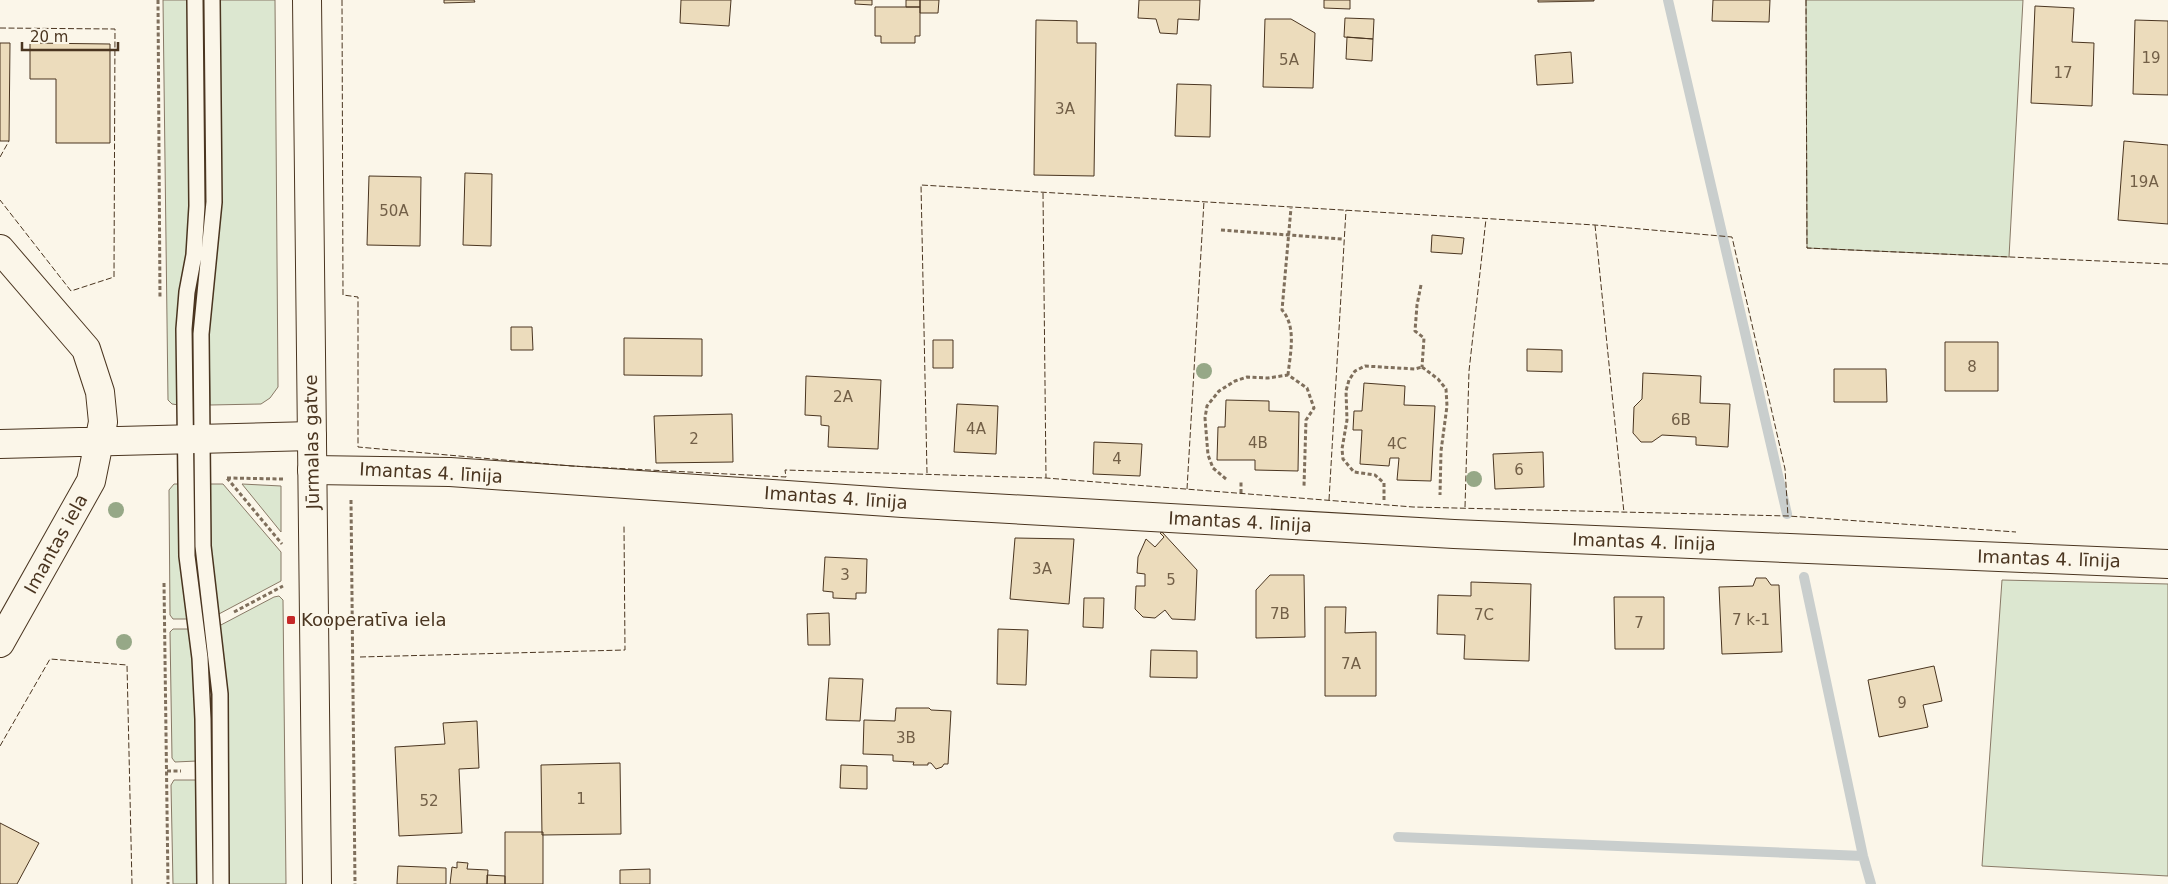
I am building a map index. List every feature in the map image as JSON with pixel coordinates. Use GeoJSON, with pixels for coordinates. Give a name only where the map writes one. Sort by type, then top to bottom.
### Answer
{"type":"FeatureCollection","features":[{"type":"Feature","properties":{"kind":"street","name":"Jūrmalas gatve"},"geometry":{"type":"LineString","coordinates":[[307,0],[317,884]]}},
{"type":"Feature","properties":{"kind":"street","name":"Imantas iela"},"geometry":{"type":"LineString","coordinates":[[0,249],[86,349],[100,392],[103,422],[91,481],[0,643]]}},
{"type":"Feature","properties":{"kind":"street"},"geometry":{"type":"LineString","coordinates":[[0,444],[312,436]]}},
{"type":"Feature","properties":{"kind":"street","name":"Imantas 4. līnija"},"geometry":{"type":"LineString","coordinates":[[312,470],[450,472],[903,503],[1454,534],[2168,564]]}},
{"type":"Feature","properties":{"kind":"lane"},"geometry":{"type":"LineString","coordinates":[[195,0],[197,206],[194,255],[187,292],[184,329],[203,546],[220,694],[221,884]]}},
{"type":"Feature","properties":{"kind":"lane"},"geometry":{"type":"LineString","coordinates":[[205,884],[203,719],[200,658],[187,556],[201,334],[214,202],[212,0]]}},
{"type":"Feature","properties":{"kind":"path"},"geometry":{"type":"LineString","coordinates":[[1288,375],[1291,326],[1288,317],[1282,310],[1292,208]]}},
{"type":"Feature","properties":{"kind":"path"},"geometry":{"type":"LineString","coordinates":[[1220,230],[1342,239]]}},
{"type":"Feature","properties":{"kind":"path"},"geometry":{"type":"LineString","coordinates":[[1421,285],[1415,331],[1424,338],[1422,367]]}},
{"type":"Feature","properties":{"kind":"path"},"geometry":{"type":"LineString","coordinates":[[1384,492],[1384,483],[1378,477],[1354,472],[1343,458],[1342,450],[1347,420],[1346,391],[1356,371],[1365,366],[1414,369],[1422,367]]}},
{"type":"Feature","properties":{"kind":"path"},"geometry":{"type":"LineString","coordinates":[[1422,367],[1438,379],[1446,389],[1447,406],[1441,451],[1440,495]]}},
{"type":"Feature","properties":{"kind":"path"},"geometry":{"type":"LineString","coordinates":[[1226,480],[1213,468],[1208,455],[1204,418],[1207,406],[1219,391],[1235,381],[1247,377],[1268,378],[1288,375],[1307,388],[1314,408],[1306,420],[1304,486]]}},
{"type":"Feature","properties":{"kind":"path"},"geometry":{"type":"LineString","coordinates":[[344,469],[351,484],[354,884]]}},
{"type":"Feature","properties":{"kind":"path"},"geometry":{"type":"LineString","coordinates":[[226,478],[284,546]]}},
{"type":"Feature","properties":{"kind":"green space"},"geometry":{"type":"Polygon","coordinates":[[[163,0],[189,0],[191,210],[181,295],[179,405],[172,404],[168,400],[163,0]]]}},
{"type":"Feature","properties":{"kind":"green space"},"geometry":{"type":"Polygon","coordinates":[[[219,0],[275,0],[278,387],[270,398],[261,404],[210,405],[209,331],[218,237],[220,188],[219,0]]]}},
{"type":"Feature","properties":{"kind":"green space"},"geometry":{"type":"Polygon","coordinates":[[[1806,0],[2023,0],[2009,257],[1807,248],[1806,0]]]}},
{"type":"Feature","properties":{"kind":"green space"},"geometry":{"type":"Polygon","coordinates":[[[174,484],[180,484],[189,619],[173,619],[170,615],[169,490],[174,484]]]}},
{"type":"Feature","properties":{"kind":"green space"},"geometry":{"type":"Polygon","coordinates":[[[210,484],[223,484],[281,552],[281,581],[217,615],[211,558],[210,484]]]}},
{"type":"Feature","properties":{"kind":"green space"},"geometry":{"type":"Polygon","coordinates":[[[242,484],[281,486],[281,532],[242,484]]]}},
{"type":"Feature","properties":{"kind":"green space"},"geometry":{"type":"Polygon","coordinates":[[[2002,580],[2168,584],[2168,876],[1982,866],[2002,580]]]}},
{"type":"Feature","properties":{"kind":"green space"},"geometry":{"type":"Polygon","coordinates":[[[279,596],[283,600],[286,884],[229,884],[227,687],[219,626],[279,596]]]}},
{"type":"Feature","properties":{"kind":"green space"},"geometry":{"type":"Polygon","coordinates":[[[173,629],[189,629],[196,684],[197,761],[175,762],[172,758],[170,632],[173,629]]]}},
{"type":"Feature","properties":{"kind":"green space"},"geometry":{"type":"Polygon","coordinates":[[[174,780],[197,780],[198,884],[173,884],[171,785],[174,780]]]}},
{"type":"Feature","properties":{"kind":"building"},"geometry":{"type":"Polygon","coordinates":[[[444,0],[474,0],[475,2],[444,3],[444,0]]]}},
{"type":"Feature","properties":{"kind":"building"},"geometry":{"type":"Polygon","coordinates":[[[681,0],[731,0],[729,26],[680,23],[681,0]]]}},
{"type":"Feature","properties":{"kind":"building"},"geometry":{"type":"Polygon","coordinates":[[[855,0],[872,0],[872,5],[855,4],[855,0]]]}},
{"type":"Feature","properties":{"kind":"building"},"geometry":{"type":"Polygon","coordinates":[[[906,0],[920,0],[920,7],[906,7],[906,0]]]}},
{"type":"Feature","properties":{"kind":"building"},"geometry":{"type":"Polygon","coordinates":[[[920,0],[939,0],[938,13],[920,13],[920,0]]]}},
{"type":"Feature","properties":{"kind":"building"},"geometry":{"type":"Polygon","coordinates":[[[1139,0],[1200,0],[1199,20],[1178,19],[1177,34],[1160,33],[1156,19],[1138,18],[1139,0]]]}},
{"type":"Feature","properties":{"kind":"building"},"geometry":{"type":"Polygon","coordinates":[[[1324,0],[1350,0],[1350,9],[1324,8],[1324,0]]]}},
{"type":"Feature","properties":{"kind":"building"},"geometry":{"type":"Polygon","coordinates":[[[1538,0],[1594,0],[1594,1],[1538,2],[1538,0]]]}},
{"type":"Feature","properties":{"kind":"building"},"geometry":{"type":"Polygon","coordinates":[[[1713,0],[1770,0],[1769,22],[1712,21],[1713,0]]]}},
{"type":"Feature","properties":{"kind":"building"},"geometry":{"type":"Polygon","coordinates":[[[2035,6],[2074,8],[2072,42],[2094,43],[2092,106],[2031,103],[2035,6]]]}},
{"type":"Feature","properties":{"kind":"building"},"geometry":{"type":"Polygon","coordinates":[[[875,7],[920,7],[920,36],[915,36],[915,43],[881,43],[881,36],[875,36],[875,7]]]}},
{"type":"Feature","properties":{"kind":"building"},"geometry":{"type":"Polygon","coordinates":[[[1345,18],[1374,19],[1373,39],[1344,37],[1345,18]]]}},
{"type":"Feature","properties":{"kind":"building"},"geometry":{"type":"Polygon","coordinates":[[[1265,19],[1291,19],[1315,33],[1313,88],[1263,87],[1265,19]]]}},
{"type":"Feature","properties":{"kind":"building"},"geometry":{"type":"Polygon","coordinates":[[[1036,20],[1077,21],[1077,43],[1096,43],[1094,176],[1034,175],[1036,20]]]}},
{"type":"Feature","properties":{"kind":"building"},"geometry":{"type":"Polygon","coordinates":[[[2135,20],[2168,21],[2168,95],[2133,94],[2135,20]]]}},
{"type":"Feature","properties":{"kind":"building"},"geometry":{"type":"Polygon","coordinates":[[[1347,37],[1373,39],[1372,61],[1346,59],[1347,37]]]}},
{"type":"Feature","properties":{"kind":"building"},"geometry":{"type":"Polygon","coordinates":[[[0,43],[10,43],[9,141],[0,141],[0,43]]]}},
{"type":"Feature","properties":{"kind":"building"},"geometry":{"type":"Polygon","coordinates":[[[30,43],[110,44],[110,143],[56,143],[56,79],[30,79],[30,43]]]}},
{"type":"Feature","properties":{"kind":"building"},"geometry":{"type":"Polygon","coordinates":[[[1571,52],[1573,83],[1537,85],[1535,55],[1571,52]]]}},
{"type":"Feature","properties":{"kind":"building"},"geometry":{"type":"Polygon","coordinates":[[[1177,84],[1211,85],[1210,137],[1175,136],[1177,84]]]}},
{"type":"Feature","properties":{"kind":"building"},"geometry":{"type":"Polygon","coordinates":[[[2124,141],[2168,145],[2168,224],[2118,220],[2124,141]]]}},
{"type":"Feature","properties":{"kind":"building"},"geometry":{"type":"Polygon","coordinates":[[[465,173],[492,174],[491,246],[463,245],[465,173]]]}},
{"type":"Feature","properties":{"kind":"building"},"geometry":{"type":"Polygon","coordinates":[[[369,176],[421,177],[420,246],[367,245],[369,176]]]}},
{"type":"Feature","properties":{"kind":"building"},"geometry":{"type":"Polygon","coordinates":[[[1432,235],[1464,238],[1462,254],[1431,252],[1432,235]]]}},
{"type":"Feature","properties":{"kind":"building"},"geometry":{"type":"Polygon","coordinates":[[[511,327],[532,327],[533,350],[511,350],[511,327]]]}},
{"type":"Feature","properties":{"kind":"building"},"geometry":{"type":"Polygon","coordinates":[[[624,338],[702,339],[702,376],[624,375],[624,338]]]}},
{"type":"Feature","properties":{"kind":"building"},"geometry":{"type":"Polygon","coordinates":[[[933,340],[953,340],[953,368],[933,368],[933,340]]]}},
{"type":"Feature","properties":{"kind":"building"},"geometry":{"type":"Polygon","coordinates":[[[1945,342],[1998,342],[1998,391],[1945,391],[1945,342]]]}},
{"type":"Feature","properties":{"kind":"building"},"geometry":{"type":"Polygon","coordinates":[[[1527,349],[1562,350],[1562,372],[1527,371],[1527,349]]]}},
{"type":"Feature","properties":{"kind":"building"},"geometry":{"type":"Polygon","coordinates":[[[1834,369],[1886,369],[1887,402],[1834,402],[1834,369]]]}},
{"type":"Feature","properties":{"kind":"building"},"geometry":{"type":"Polygon","coordinates":[[[1643,373],[1701,376],[1700,403],[1730,404],[1728,447],[1696,445],[1696,437],[1662,435],[1652,442],[1641,442],[1633,433],[1634,407],[1642,399],[1643,373]]]}},
{"type":"Feature","properties":{"kind":"building"},"geometry":{"type":"Polygon","coordinates":[[[806,376],[881,380],[878,449],[828,447],[829,426],[821,425],[821,416],[805,415],[806,376]]]}},
{"type":"Feature","properties":{"kind":"building"},"geometry":{"type":"Polygon","coordinates":[[[1364,383],[1405,386],[1404,405],[1435,406],[1431,481],[1397,480],[1399,458],[1390,458],[1389,466],[1360,464],[1362,430],[1353,430],[1354,411],[1362,411],[1364,383]]]}},
{"type":"Feature","properties":{"kind":"building"},"geometry":{"type":"Polygon","coordinates":[[[1226,400],[1269,401],[1269,411],[1299,412],[1298,471],[1255,470],[1255,460],[1217,460],[1218,427],[1225,427],[1226,400]]]}},
{"type":"Feature","properties":{"kind":"building"},"geometry":{"type":"Polygon","coordinates":[[[957,404],[998,406],[996,454],[954,452],[957,404]]]}},
{"type":"Feature","properties":{"kind":"building"},"geometry":{"type":"Polygon","coordinates":[[[732,414],[733,462],[656,463],[654,416],[732,414]]]}},
{"type":"Feature","properties":{"kind":"building"},"geometry":{"type":"Polygon","coordinates":[[[1094,442],[1142,444],[1140,476],[1093,474],[1094,442]]]}},
{"type":"Feature","properties":{"kind":"building"},"geometry":{"type":"Polygon","coordinates":[[[1543,452],[1544,487],[1495,489],[1493,454],[1543,452]]]}},
{"type":"Feature","properties":{"kind":"building"},"geometry":{"type":"Polygon","coordinates":[[[1162,532],[1197,570],[1195,620],[1172,619],[1165,610],[1155,618],[1143,617],[1135,609],[1136,586],[1145,586],[1145,574],[1137,573],[1138,557],[1146,539],[1155,547],[1164,537],[1160,533],[1162,532]]]}},
{"type":"Feature","properties":{"kind":"building"},"geometry":{"type":"Polygon","coordinates":[[[1015,538],[1074,539],[1069,604],[1010,599],[1015,538]]]}},
{"type":"Feature","properties":{"kind":"building"},"geometry":{"type":"Polygon","coordinates":[[[825,557],[867,559],[866,593],[856,593],[856,599],[833,598],[833,592],[823,591],[825,557]]]}},
{"type":"Feature","properties":{"kind":"building"},"geometry":{"type":"Polygon","coordinates":[[[1270,575],[1304,575],[1305,637],[1256,638],[1256,590],[1270,575]]]}},
{"type":"Feature","properties":{"kind":"building"},"geometry":{"type":"Polygon","coordinates":[[[1756,578],[1766,578],[1771,585],[1779,585],[1782,652],[1722,654],[1719,587],[1753,586],[1756,578]]]}},
{"type":"Feature","properties":{"kind":"building"},"geometry":{"type":"Polygon","coordinates":[[[1471,582],[1531,584],[1529,661],[1464,659],[1465,635],[1437,634],[1438,595],[1471,596],[1471,582]]]}},
{"type":"Feature","properties":{"kind":"building"},"geometry":{"type":"Polygon","coordinates":[[[1614,597],[1664,597],[1664,649],[1615,649],[1614,597]]]}},
{"type":"Feature","properties":{"kind":"building"},"geometry":{"type":"Polygon","coordinates":[[[1084,598],[1104,598],[1103,628],[1083,627],[1084,598]]]}},
{"type":"Feature","properties":{"kind":"building"},"geometry":{"type":"Polygon","coordinates":[[[1325,607],[1346,607],[1345,633],[1376,632],[1376,696],[1325,696],[1325,607]]]}},
{"type":"Feature","properties":{"kind":"building"},"geometry":{"type":"Polygon","coordinates":[[[829,613],[830,645],[808,645],[807,614],[829,613]]]}},
{"type":"Feature","properties":{"kind":"building"},"geometry":{"type":"Polygon","coordinates":[[[998,629],[1028,630],[1026,685],[997,684],[998,629]]]}},
{"type":"Feature","properties":{"kind":"building"},"geometry":{"type":"Polygon","coordinates":[[[1151,650],[1197,651],[1197,678],[1150,677],[1151,650]]]}},
{"type":"Feature","properties":{"kind":"building"},"geometry":{"type":"Polygon","coordinates":[[[1934,666],[1942,701],[1923,705],[1928,727],[1879,737],[1868,680],[1934,666]]]}},
{"type":"Feature","properties":{"kind":"building"},"geometry":{"type":"Polygon","coordinates":[[[829,678],[863,679],[860,721],[826,720],[829,678]]]}},
{"type":"Feature","properties":{"kind":"building"},"geometry":{"type":"Polygon","coordinates":[[[896,708],[929,708],[931,710],[951,711],[948,764],[944,764],[936,769],[931,763],[928,763],[928,765],[913,765],[914,762],[893,761],[893,755],[863,754],[864,720],[895,721],[896,708]]]}},
{"type":"Feature","properties":{"kind":"building"},"geometry":{"type":"Polygon","coordinates":[[[477,721],[479,768],[459,769],[462,833],[399,836],[395,747],[445,744],[443,723],[477,721]]]}},
{"type":"Feature","properties":{"kind":"building"},"geometry":{"type":"Polygon","coordinates":[[[620,763],[621,834],[542,835],[541,765],[620,763]]]}},
{"type":"Feature","properties":{"kind":"building"},"geometry":{"type":"Polygon","coordinates":[[[841,765],[867,766],[867,789],[840,788],[841,765]]]}},
{"type":"Feature","properties":{"kind":"building"},"geometry":{"type":"Polygon","coordinates":[[[0,823],[39,843],[17,884],[0,884],[0,823]]]}},
{"type":"Feature","properties":{"kind":"building"},"geometry":{"type":"Polygon","coordinates":[[[505,832],[543,832],[543,884],[505,884],[505,832]]]}},
{"type":"Feature","properties":{"kind":"building"},"geometry":{"type":"Polygon","coordinates":[[[457,862],[468,863],[467,869],[488,870],[487,884],[450,884],[452,867],[457,868],[457,862]]]}},
{"type":"Feature","properties":{"kind":"building"},"geometry":{"type":"Polygon","coordinates":[[[398,866],[446,868],[446,884],[397,884],[398,866]]]}},
{"type":"Feature","properties":{"kind":"building"},"geometry":{"type":"Polygon","coordinates":[[[650,869],[650,884],[620,884],[620,870],[650,869]]]}},
{"type":"Feature","properties":{"kind":"building"},"geometry":{"type":"Polygon","coordinates":[[[487,875],[505,876],[505,884],[487,884],[487,875]]]}},
{"type":"Feature","properties":{"kind":"waterway"},"geometry":{"type":"LineString","coordinates":[[1668,0],[1787,514]]}},
{"type":"Feature","properties":{"kind":"waterway"},"geometry":{"type":"LineString","coordinates":[[1804,577],[1863,856],[1871,884]]}},
{"type":"Feature","properties":{"kind":"waterway"},"geometry":{"type":"LineString","coordinates":[[1398,837],[1863,856]]}},
{"type":"Feature","properties":{"kind":"fence"},"geometry":{"type":"LineString","coordinates":[[342,0],[343,295],[358,297],[358,447],[571,466],[786,477],[785,470],[1046,478],[1413,507],[1788,516],[2016,532]]}},
{"type":"Feature","properties":{"kind":"fence"},"geometry":{"type":"LineString","coordinates":[[1806,0],[1807,248],[2168,264]]}},
{"type":"Feature","properties":{"kind":"fence"},"geometry":{"type":"LineString","coordinates":[[0,28],[115,29],[114,277],[71,291],[0,200]]}},
{"type":"Feature","properties":{"kind":"fence"},"geometry":{"type":"LineString","coordinates":[[0,157],[9,141]]}},
{"type":"Feature","properties":{"kind":"fence"},"geometry":{"type":"LineString","coordinates":[[927,473],[921,185],[1595,225],[1732,237],[1785,469],[1788,516]]}},
{"type":"Feature","properties":{"kind":"fence"},"geometry":{"type":"LineString","coordinates":[[1043,193],[1046,478]]}},
{"type":"Feature","properties":{"kind":"fence"},"geometry":{"type":"LineString","coordinates":[[1187,489],[1204,201]]}},
{"type":"Feature","properties":{"kind":"fence"},"geometry":{"type":"LineString","coordinates":[[1329,500],[1346,210]]}},
{"type":"Feature","properties":{"kind":"fence"},"geometry":{"type":"LineString","coordinates":[[1465,507],[1469,371],[1486,219]]}},
{"type":"Feature","properties":{"kind":"fence"},"geometry":{"type":"LineString","coordinates":[[1595,225],[1624,513]]}},
{"type":"Feature","properties":{"kind":"fence"},"geometry":{"type":"LineString","coordinates":[[360,657],[625,650],[624,526]]}},
{"type":"Feature","properties":{"kind":"fence"},"geometry":{"type":"LineString","coordinates":[[0,746],[50,659],[127,665],[132,884]]}},
{"type":"Feature","properties":{"kind":"place","name":"Kooperatīva iela"},"geometry":{"type":"Point","coordinates":[291,620]}}]}
